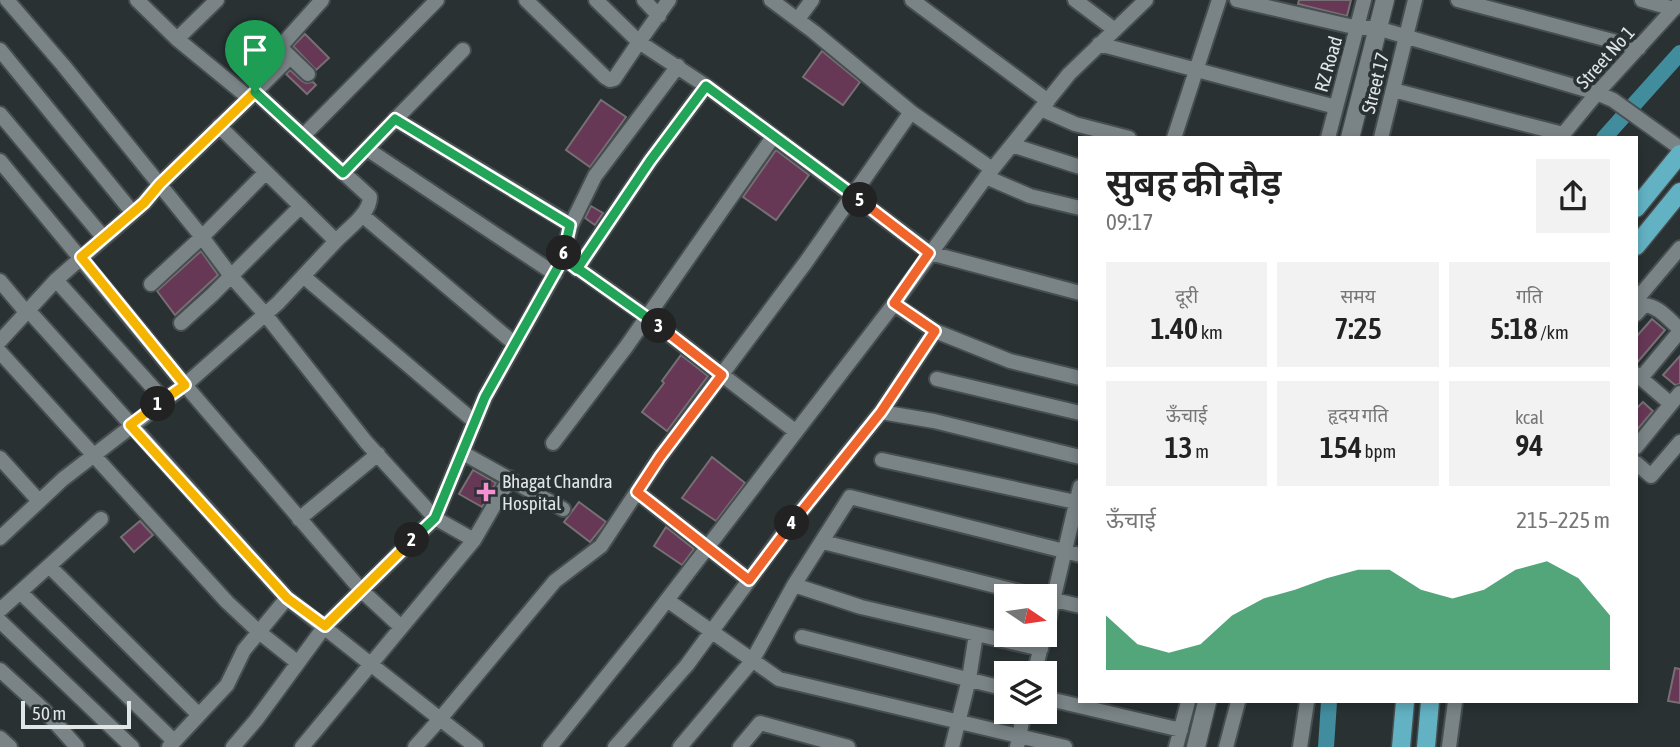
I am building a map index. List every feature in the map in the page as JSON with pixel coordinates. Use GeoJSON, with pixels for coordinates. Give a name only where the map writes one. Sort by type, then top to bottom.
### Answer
{"type":"FeatureCollection","features":[{"type":"Feature","properties":{"kind":"main road"},"geometry":{"type":"LineString","coordinates":[[1638,205],[1680,151]]}},
{"type":"Feature","properties":{"kind":"main road"},"geometry":{"type":"LineString","coordinates":[[1638,244],[1680,192]]}},
{"type":"Feature","properties":{"kind":"main road"},"geometry":{"type":"LineString","coordinates":[[1401,747],[1405,703]]}},
{"type":"Feature","properties":{"kind":"main road"},"geometry":{"type":"LineString","coordinates":[[1427,745],[1430,703]]}},
{"type":"Feature","properties":{"kind":"street"},"geometry":{"type":"LineString","coordinates":[[7,0],[378,454],[435,518],[474,540]]}},
{"type":"Feature","properties":{"kind":"street"},"geometry":{"type":"LineString","coordinates":[[0,538],[92,455],[185,385],[265,314],[362,215],[370,203],[370,197],[303,136],[177,39],[137,0]]}},
{"type":"Feature","properties":{"kind":"street"},"geometry":{"type":"LineString","coordinates":[[177,39],[217,0]]}},
{"type":"Feature","properties":{"kind":"street"},"geometry":{"type":"LineString","coordinates":[[308,74],[281,49],[281,45],[322,0]]}},
{"type":"Feature","properties":{"kind":"street"},"geometry":{"type":"LineString","coordinates":[[303,136],[437,0]]}},
{"type":"Feature","properties":{"kind":"street"},"geometry":{"type":"LineString","coordinates":[[526,0],[610,80],[619,76],[669,0]]}},
{"type":"Feature","properties":{"kind":"street"},"geometry":{"type":"LineString","coordinates":[[596,0],[639,42],[706,86],[929,253],[1078,292]]}},
{"type":"Feature","properties":{"kind":"street"},"geometry":{"type":"LineString","coordinates":[[644,0],[659,16]]}},
{"type":"Feature","properties":{"kind":"street"},"geometry":{"type":"LineString","coordinates":[[771,0],[989,173],[1030,196],[1078,208]]}},
{"type":"Feature","properties":{"kind":"street"},"geometry":{"type":"LineString","coordinates":[[798,19],[813,0]]}},
{"type":"Feature","properties":{"kind":"street"},"geometry":{"type":"LineString","coordinates":[[912,0],[1044,105],[1075,124],[1121,136]]}},
{"type":"Feature","properties":{"kind":"street"},"geometry":{"type":"LineString","coordinates":[[1075,0],[1115,30]]}},
{"type":"Feature","properties":{"kind":"street"},"geometry":{"type":"LineString","coordinates":[[550,747],[667,600],[894,303],[989,173],[1069,74],[1146,0]]}},
{"type":"Feature","properties":{"kind":"street"},"geometry":{"type":"LineString","coordinates":[[1175,136],[1219,0]]}},
{"type":"Feature","properties":{"kind":"street"},"geometry":{"type":"LineString","coordinates":[[1237,0],[1358,29],[1377,28],[1597,93],[1613,100],[1680,151]]}},
{"type":"Feature","properties":{"kind":"street","name":"RZ Road"},"geometry":{"type":"LineString","coordinates":[[1329,136],[1364,0]]}},
{"type":"Feature","properties":{"kind":"street"},"geometry":{"type":"LineString","coordinates":[[1350,136],[1385,0]]}},
{"type":"Feature","properties":{"kind":"street","name":"Street 17"},"geometry":{"type":"LineString","coordinates":[[1382,136],[1415,0]]}},
{"type":"Feature","properties":{"kind":"street"},"geometry":{"type":"LineString","coordinates":[[1458,0],[1639,48]]}},
{"type":"Feature","properties":{"kind":"street"},"geometry":{"type":"LineString","coordinates":[[1642,0],[1677,6]]}},
{"type":"Feature","properties":{"kind":"street","name":"Street No 1"},"geometry":{"type":"LineString","coordinates":[[1562,136],[1597,93],[1677,6]]}},
{"type":"Feature","properties":{"kind":"street"},"geometry":{"type":"LineString","coordinates":[[1099,44],[1336,107]]}},
{"type":"Feature","properties":{"kind":"street"},"geometry":{"type":"LineString","coordinates":[[0,50],[133,213]]}},
{"type":"Feature","properties":{"kind":"street"},"geometry":{"type":"LineString","coordinates":[[343,173],[463,50]]}},
{"type":"Feature","properties":{"kind":"street"},"geometry":{"type":"LineString","coordinates":[[0,341],[56,280],[133,213],[290,57]]}},
{"type":"Feature","properties":{"kind":"street"},"geometry":{"type":"LineString","coordinates":[[233,747],[325,626],[435,518],[485,397],[563,258],[570,225],[595,176],[678,66]]}},
{"type":"Feature","properties":{"kind":"street"},"geometry":{"type":"LineString","coordinates":[[577,269],[650,161],[706,86]]}},
{"type":"Feature","properties":{"kind":"street"},"geometry":{"type":"LineString","coordinates":[[1393,90],[1562,136]]}},
{"type":"Feature","properties":{"kind":"street"},"geometry":{"type":"LineString","coordinates":[[415,747],[555,581],[601,546],[660,457],[911,112]]}},
{"type":"Feature","properties":{"kind":"street"},"geometry":{"type":"LineString","coordinates":[[0,114],[103,237]]}},
{"type":"Feature","properties":{"kind":"street"},"geometry":{"type":"LineString","coordinates":[[395,119],[570,225]]}},
{"type":"Feature","properties":{"kind":"street"},"geometry":{"type":"LineString","coordinates":[[219,126],[336,241]]}},
{"type":"Feature","properties":{"kind":"street"},"geometry":{"type":"LineString","coordinates":[[553,443],[647,317],[773,137]]}},
{"type":"Feature","properties":{"kind":"street"},"geometry":{"type":"LineString","coordinates":[[1012,145],[1078,166]]}},
{"type":"Feature","properties":{"kind":"street"},"geometry":{"type":"LineString","coordinates":[[367,149],[555,274]]}},
{"type":"Feature","properties":{"kind":"street"},"geometry":{"type":"LineString","coordinates":[[0,161],[299,519],[361,590],[401,627]]}},
{"type":"Feature","properties":{"kind":"street"},"geometry":{"type":"LineString","coordinates":[[151,284],[266,172]]}},
{"type":"Feature","properties":{"kind":"street"},"geometry":{"type":"LineString","coordinates":[[181,323],[301,206]]}},
{"type":"Feature","properties":{"kind":"street"},"geometry":{"type":"LineString","coordinates":[[362,215],[515,344]]}},
{"type":"Feature","properties":{"kind":"street"},"geometry":{"type":"LineString","coordinates":[[1638,298],[1680,248]]}},
{"type":"Feature","properties":{"kind":"street"},"geometry":{"type":"LineString","coordinates":[[563,258],[647,317],[795,431]]}},
{"type":"Feature","properties":{"kind":"street"},"geometry":{"type":"LineString","coordinates":[[303,276],[475,422]]}},
{"type":"Feature","properties":{"kind":"street"},"geometry":{"type":"LineString","coordinates":[[56,280],[164,400]]}},
{"type":"Feature","properties":{"kind":"street"},"geometry":{"type":"LineString","coordinates":[[0,281],[287,598],[476,747]]}},
{"type":"Feature","properties":{"kind":"street"},"geometry":{"type":"LineString","coordinates":[[894,303],[935,331],[1010,361],[1078,378]]}},
{"type":"Feature","properties":{"kind":"street"},"geometry":{"type":"LineString","coordinates":[[1638,312],[1644,305],[1656,308],[1680,330],[1639,376],[1676,399],[1638,445]]}},
{"type":"Feature","properties":{"kind":"street"},"geometry":{"type":"LineString","coordinates":[[615,747],[687,664],[788,527],[881,412],[935,331]]}},
{"type":"Feature","properties":{"kind":"street"},"geometry":{"type":"LineString","coordinates":[[0,352],[227,602],[298,663]]}},
{"type":"Feature","properties":{"kind":"street"},"geometry":{"type":"LineString","coordinates":[[937,379],[1078,413]]}},
{"type":"Feature","properties":{"kind":"street"},"geometry":{"type":"LineString","coordinates":[[881,412],[934,421],[1078,457]]}},
{"type":"Feature","properties":{"kind":"street"},"geometry":{"type":"LineString","coordinates":[[1638,465],[1651,476],[1680,442]]}},
{"type":"Feature","properties":{"kind":"street"},"geometry":{"type":"LineString","coordinates":[[463,453],[563,509]]}},
{"type":"Feature","properties":{"kind":"street"},"geometry":{"type":"LineString","coordinates":[[299,519],[378,454]]}},
{"type":"Feature","properties":{"kind":"street"},"geometry":{"type":"LineString","coordinates":[[0,458],[39,500]]}},
{"type":"Feature","properties":{"kind":"street"},"geometry":{"type":"LineString","coordinates":[[882,460],[1078,497],[1073,553],[1054,584]]}},
{"type":"Feature","properties":{"kind":"street"},"geometry":{"type":"LineString","coordinates":[[302,747],[474,540],[510,478]]}},
{"type":"Feature","properties":{"kind":"street"},"geometry":{"type":"LineString","coordinates":[[637,492],[749,580]]}},
{"type":"Feature","properties":{"kind":"street"},"geometry":{"type":"LineString","coordinates":[[680,747],[752,661],[794,585],[850,498],[1073,553]]}},
{"type":"Feature","properties":{"kind":"street"},"geometry":{"type":"LineString","coordinates":[[0,610],[101,520]]}},
{"type":"Feature","properties":{"kind":"street"},"geometry":{"type":"LineString","coordinates":[[823,542],[994,585]]}},
{"type":"Feature","properties":{"kind":"street"},"geometry":{"type":"LineString","coordinates":[[49,566],[199,715]]}},
{"type":"Feature","properties":{"kind":"street"},"geometry":{"type":"LineString","coordinates":[[794,585],[860,607],[976,634],[994,635]]}},
{"type":"Feature","properties":{"kind":"street"},"geometry":{"type":"LineString","coordinates":[[20,592],[172,744],[227,685],[239,659],[287,598]]}},
{"type":"Feature","properties":{"kind":"street"},"geometry":{"type":"LineString","coordinates":[[667,600],[779,679],[959,721],[1018,741],[1065,747]]}},
{"type":"Feature","properties":{"kind":"street"},"geometry":{"type":"LineString","coordinates":[[1057,601],[1078,606]]}},
{"type":"Feature","properties":{"kind":"street"},"geometry":{"type":"LineString","coordinates":[[0,621],[132,747]]}},
{"type":"Feature","properties":{"kind":"street"},"geometry":{"type":"LineString","coordinates":[[952,747],[969,679],[976,634]]}},
{"type":"Feature","properties":{"kind":"street"},"geometry":{"type":"LineString","coordinates":[[802,637],[994,686]]}},
{"type":"Feature","properties":{"kind":"street"},"geometry":{"type":"LineString","coordinates":[[0,670],[44,710],[78,747]]}},
{"type":"Feature","properties":{"kind":"street"},"geometry":{"type":"LineString","coordinates":[[1057,701],[1181,730]]}},
{"type":"Feature","properties":{"kind":"street"},"geometry":{"type":"LineString","coordinates":[[1176,747],[1188,703]]}},
{"type":"Feature","properties":{"kind":"street"},"geometry":{"type":"LineString","coordinates":[[1196,747],[1207,703]]}},
{"type":"Feature","properties":{"kind":"street"},"geometry":{"type":"LineString","coordinates":[[1226,747],[1238,703]]}},
{"type":"Feature","properties":{"kind":"street"},"geometry":{"type":"LineString","coordinates":[[1300,747],[1307,703]]}},
{"type":"Feature","properties":{"kind":"street"},"geometry":{"type":"LineString","coordinates":[[1449,747],[1455,703]]}},
{"type":"Feature","properties":{"kind":"street"},"geometry":{"type":"LineString","coordinates":[[740,747],[760,723],[848,747]]}},
{"type":"Feature","properties":{"kind":"street"},"geometry":{"type":"LineString","coordinates":[[0,738],[10,747]]}},
{"type":"Feature","properties":{"kind":"building"},"geometry":{"type":"Polygon","coordinates":[[[1299,0],[1351,0],[1347,16],[1298,4],[1299,0]]]}},
{"type":"Feature","properties":{"kind":"building"},"geometry":{"type":"Polygon","coordinates":[[[305,34],[329,58],[316,70],[293,46],[305,34]]]}},
{"type":"Feature","properties":{"kind":"building"},"geometry":{"type":"Polygon","coordinates":[[[822,51],[860,82],[843,105],[803,77],[822,51]]]}},
{"type":"Feature","properties":{"kind":"building"},"geometry":{"type":"Polygon","coordinates":[[[290,70],[302,81],[316,85],[307,94],[286,74],[290,70]]]}},
{"type":"Feature","properties":{"kind":"building"},"geometry":{"type":"Polygon","coordinates":[[[601,100],[626,117],[590,167],[566,150],[601,100]]]}},
{"type":"Feature","properties":{"kind":"building"},"geometry":{"type":"Polygon","coordinates":[[[776,150],[809,175],[776,220],[743,197],[776,150]]]}},
{"type":"Feature","properties":{"kind":"building"},"geometry":{"type":"Polygon","coordinates":[[[591,206],[603,213],[595,225],[585,218],[591,206]]]}},
{"type":"Feature","properties":{"kind":"building"},"geometry":{"type":"Polygon","coordinates":[[[201,251],[218,275],[175,315],[157,291],[201,251]]]}},
{"type":"Feature","properties":{"kind":"building"},"geometry":{"type":"Polygon","coordinates":[[[1652,319],[1665,330],[1638,362],[1638,335],[1652,319]]]}},
{"type":"Feature","properties":{"kind":"building"},"geometry":{"type":"Polygon","coordinates":[[[681,355],[708,376],[667,431],[642,412],[681,355]]]}},
{"type":"Feature","properties":{"kind":"building"},"geometry":{"type":"Polygon","coordinates":[[[1680,356],[1680,384],[1675,385],[1663,375],[1680,356]]]}},
{"type":"Feature","properties":{"kind":"building"},"geometry":{"type":"Polygon","coordinates":[[[1643,402],[1653,411],[1638,429],[1638,407],[1643,402]]]}},
{"type":"Feature","properties":{"kind":"building"},"geometry":{"type":"Polygon","coordinates":[[[712,457],[745,483],[716,521],[682,498],[712,457]]]}},
{"type":"Feature","properties":{"kind":"building"},"geometry":{"type":"Polygon","coordinates":[[[473,470],[496,483],[482,507],[459,494],[473,470]]]}},
{"type":"Feature","properties":{"kind":"building"},"geometry":{"type":"Polygon","coordinates":[[[579,502],[606,522],[590,542],[564,522],[579,502]]]}},
{"type":"Feature","properties":{"kind":"building"},"geometry":{"type":"Polygon","coordinates":[[[140,521],[153,535],[134,552],[121,537],[140,521]]]}},
{"type":"Feature","properties":{"kind":"building"},"geometry":{"type":"Polygon","coordinates":[[[666,527],[694,549],[682,565],[654,546],[666,527]]]}},
{"type":"Feature","properties":{"kind":"building"},"geometry":{"type":"Polygon","coordinates":[[[1675,668],[1680,669],[1680,703],[1668,701],[1675,668]]]}},
{"type":"Feature","properties":{"kind":"waterway"},"geometry":{"type":"LineString","coordinates":[[1606,136],[1680,53]]}},
{"type":"Feature","properties":{"kind":"waterway"},"geometry":{"type":"LineString","coordinates":[[1326,747],[1329,703]]}},
{"type":"Feature","properties":{"kind":"place","name":"Bhagat Chandra Hospital"},"geometry":{"type":"Point","coordinates":[486,492]}},
{"type":"Feature","properties":{"kind":"route"},"geometry":{"type":"LineString","coordinates":[[255,92],[160,184],[144,203],[81,257],[185,385],[130,425],[287,598],[325,626],[435,518],[485,397],[563,258],[577,269],[647,317],[722,375],[637,492],[749,580],[881,412],[935,331],[894,303],[929,253],[706,86],[650,161],[577,269],[563,258],[570,225],[395,119],[343,173],[255,92]]}}]}
